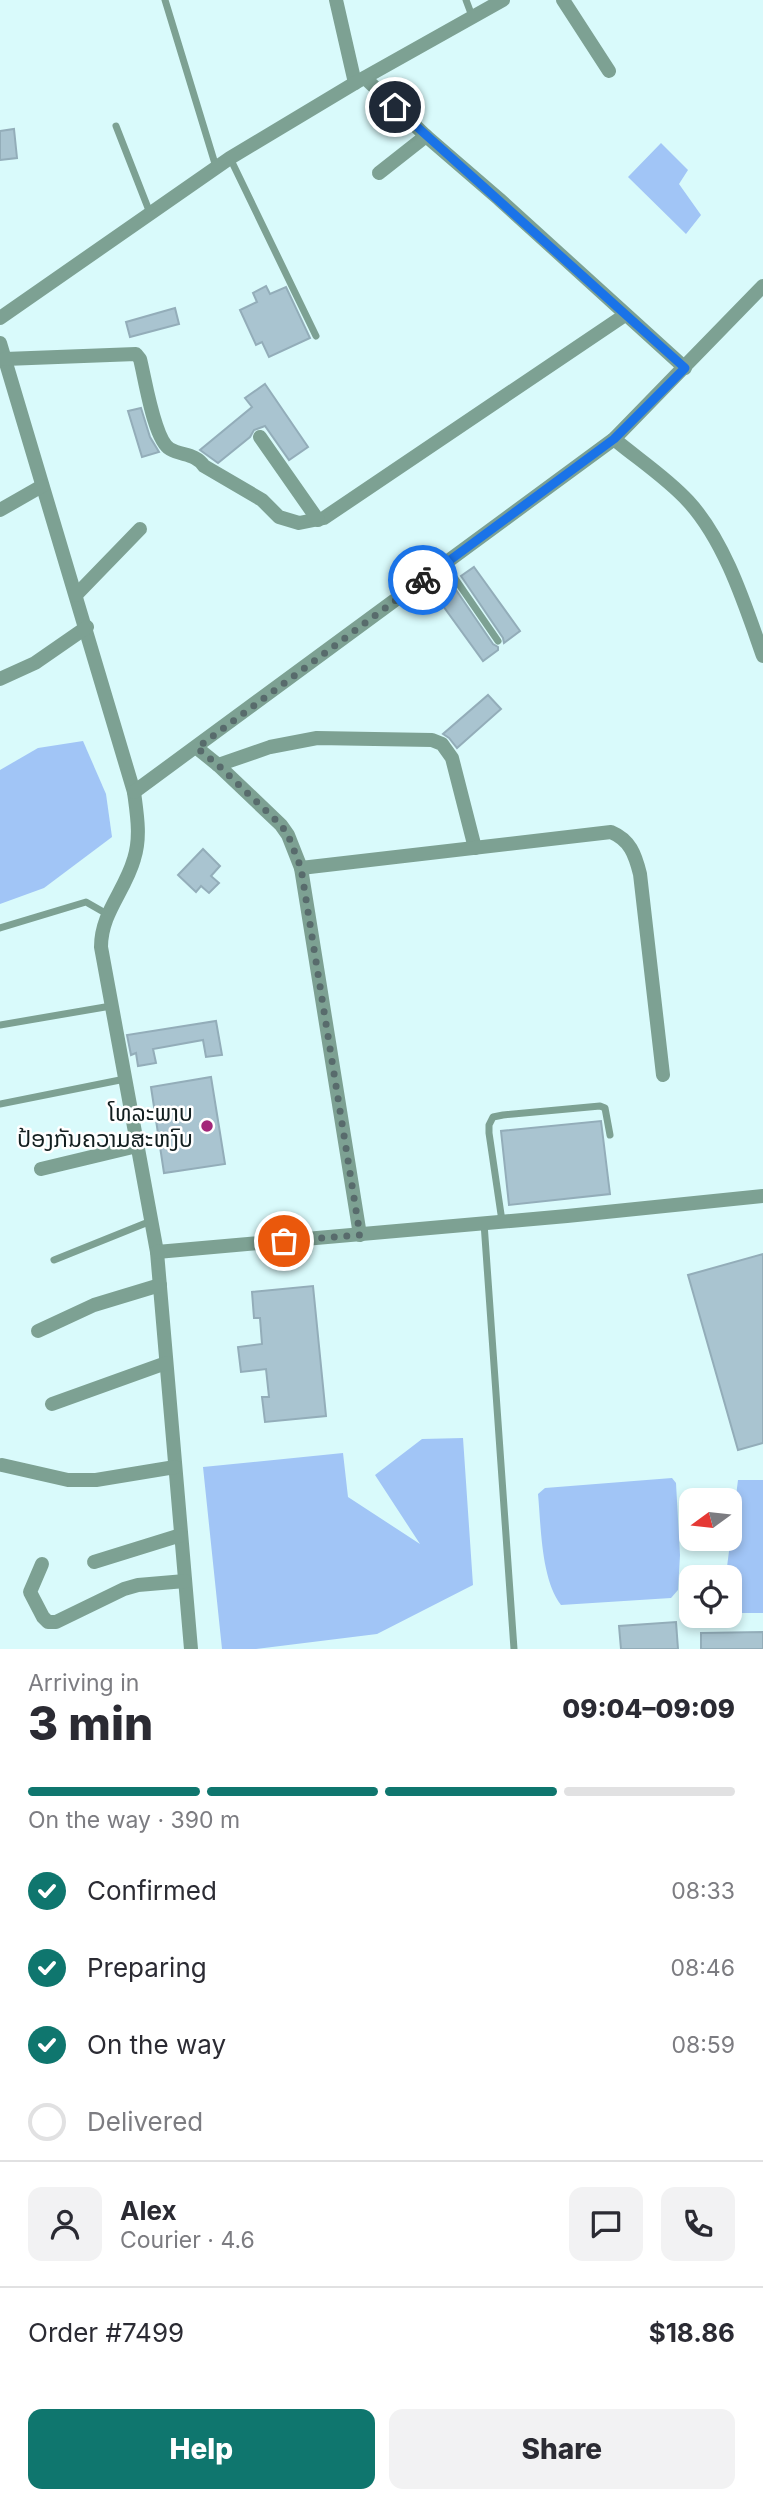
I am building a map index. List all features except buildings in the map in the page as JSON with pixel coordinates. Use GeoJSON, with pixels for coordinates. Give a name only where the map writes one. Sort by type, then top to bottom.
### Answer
{"type":"FeatureCollection","features":[{"type":"Feature","properties":{"kind":"street"},"geometry":{"type":"LineString","coordinates":[[337,0],[360,80],[499,199],[685,368]]}},
{"type":"Feature","properties":{"kind":"street"},"geometry":{"type":"LineString","coordinates":[[0,318],[230,158],[360,80],[502,0]]}},
{"type":"Feature","properties":{"kind":"street"},"geometry":{"type":"LineString","coordinates":[[563,0],[609,71]]}},
{"type":"Feature","properties":{"kind":"street"},"geometry":{"type":"LineString","coordinates":[[379,173],[426,136]]}},
{"type":"Feature","properties":{"kind":"street"},"geometry":{"type":"LineString","coordinates":[[134,793],[614,439],[763,286]]}},
{"type":"Feature","properties":{"kind":"street"},"geometry":{"type":"LineString","coordinates":[[5,359],[136,354],[140,359],[163,443],[170,449],[200,460],[204,466],[262,500],[279,517],[299,523],[318,520],[625,315]]}},
{"type":"Feature","properties":{"kind":"street"},"geometry":{"type":"LineString","coordinates":[[0,343],[87,627],[134,793],[138,837],[134,861],[107,914],[101,947],[157,1252],[191,1649]]}},
{"type":"Feature","properties":{"kind":"street"},"geometry":{"type":"LineString","coordinates":[[260,437],[318,520]]}},
{"type":"Feature","properties":{"kind":"street"},"geometry":{"type":"LineString","coordinates":[[614,439],[687,499],[701,516],[746,607],[763,656]]}},
{"type":"Feature","properties":{"kind":"street"},"geometry":{"type":"LineString","coordinates":[[0,510],[42,486]]}},
{"type":"Feature","properties":{"kind":"street"},"geometry":{"type":"LineString","coordinates":[[76,595],[139,529]]}},
{"type":"Feature","properties":{"kind":"street"},"geometry":{"type":"LineString","coordinates":[[0,679],[35,663],[87,627]]}},
{"type":"Feature","properties":{"kind":"street"},"geometry":{"type":"LineString","coordinates":[[218,765],[270,747],[317,738],[432,740],[442,744],[452,758],[475,848]]}},
{"type":"Feature","properties":{"kind":"street"},"geometry":{"type":"LineString","coordinates":[[197,748],[281,825],[292,842],[301,868],[360,1235]]}},
{"type":"Feature","properties":{"kind":"street"},"geometry":{"type":"LineString","coordinates":[[301,868],[611,832],[624,838],[635,853],[640,874],[663,1075]]}},
{"type":"Feature","properties":{"kind":"street"},"geometry":{"type":"LineString","coordinates":[[41,1169],[137,1146]]}},
{"type":"Feature","properties":{"kind":"street"},"geometry":{"type":"LineString","coordinates":[[157,1252],[763,1196]]}},
{"type":"Feature","properties":{"kind":"street"},"geometry":{"type":"LineString","coordinates":[[38,1331],[94,1305],[160,1285]]}},
{"type":"Feature","properties":{"kind":"street"},"geometry":{"type":"LineString","coordinates":[[52,1404],[166,1363]]}},
{"type":"Feature","properties":{"kind":"street"},"geometry":{"type":"LineString","coordinates":[[2,1465],[68,1480],[96,1480],[175,1467]]}},
{"type":"Feature","properties":{"kind":"street"},"geometry":{"type":"LineString","coordinates":[[94,1562],[181,1535]]}},
{"type":"Feature","properties":{"kind":"street"},"geometry":{"type":"LineString","coordinates":[[43,1564],[30,1592],[48,1622],[56,1622],[131,1587],[185,1581]]}},
{"type":"Feature","properties":{"kind":"lane"},"geometry":{"type":"LineString","coordinates":[[165,0],[216,168]]}},
{"type":"Feature","properties":{"kind":"lane"},"geometry":{"type":"LineString","coordinates":[[466,0],[472,17]]}},
{"type":"Feature","properties":{"kind":"lane"},"geometry":{"type":"LineString","coordinates":[[116,126],[150,214]]}},
{"type":"Feature","properties":{"kind":"lane"},"geometry":{"type":"LineString","coordinates":[[230,158],[316,336]]}},
{"type":"Feature","properties":{"kind":"lane"},"geometry":{"type":"LineString","coordinates":[[445,564],[498,641]]}},
{"type":"Feature","properties":{"kind":"lane"},"geometry":{"type":"LineString","coordinates":[[0,928],[86,902],[107,914]]}},
{"type":"Feature","properties":{"kind":"lane"},"geometry":{"type":"LineString","coordinates":[[0,1025],[111,1006]]}},
{"type":"Feature","properties":{"kind":"lane"},"geometry":{"type":"LineString","coordinates":[[0,1104],[125,1079]]}},
{"type":"Feature","properties":{"kind":"lane"},"geometry":{"type":"LineString","coordinates":[[502,1221],[489,1133],[493,1117],[600,1106],[607,1113],[610,1135]]}},
{"type":"Feature","properties":{"kind":"lane"},"geometry":{"type":"LineString","coordinates":[[54,1260],[152,1221]]}},
{"type":"Feature","properties":{"kind":"lane"},"geometry":{"type":"LineString","coordinates":[[484,1222],[514,1649]]}},
{"type":"Feature","properties":{"kind":"water"},"geometry":{"type":"Polygon","coordinates":[[[661,143],[688,170],[679,184],[701,215],[686,234],[628,177],[661,143]]]}},
{"type":"Feature","properties":{"kind":"water"},"geometry":{"type":"Polygon","coordinates":[[[83,741],[106,794],[112,837],[44,888],[0,904],[0,770],[38,748],[83,741]]]}},
{"type":"Feature","properties":{"kind":"water"},"geometry":{"type":"Polygon","coordinates":[[[463,1438],[473,1585],[377,1634],[256,1649],[222,1649],[203,1467],[343,1453],[348,1497],[420,1544],[375,1475],[422,1439],[463,1438]]]}},
{"type":"Feature","properties":{"kind":"water"},"geometry":{"type":"Polygon","coordinates":[[[672,1478],[676,1483],[680,1555],[678,1590],[671,1598],[561,1605],[549,1581],[541,1536],[538,1494],[545,1488],[672,1478]]]}},
{"type":"Feature","properties":{"kind":"water"},"geometry":{"type":"Polygon","coordinates":[[[738,1480],[763,1480],[763,1613],[742,1613],[742,1565],[727,1565],[729,1551],[742,1551],[742,1488],[737,1488],[738,1480]]]}},
{"type":"Feature","properties":{"kind":"way so far"},"geometry":{"type":"LineString","coordinates":[[284,1241],[360,1235],[301,868],[295,850],[281,825],[197,748],[423,580]]}},
{"type":"Feature","properties":{"kind":"place","name":"ໂທລະພາບ ປ້ອງກັນຄວາມສະຫງົບ"},"geometry":{"type":"Point","coordinates":[207,1126]}},
{"type":"Feature","properties":{"kind":"route"},"geometry":{"type":"LineString","coordinates":[[395,107],[685,368],[614,439],[423,580]]}}]}
